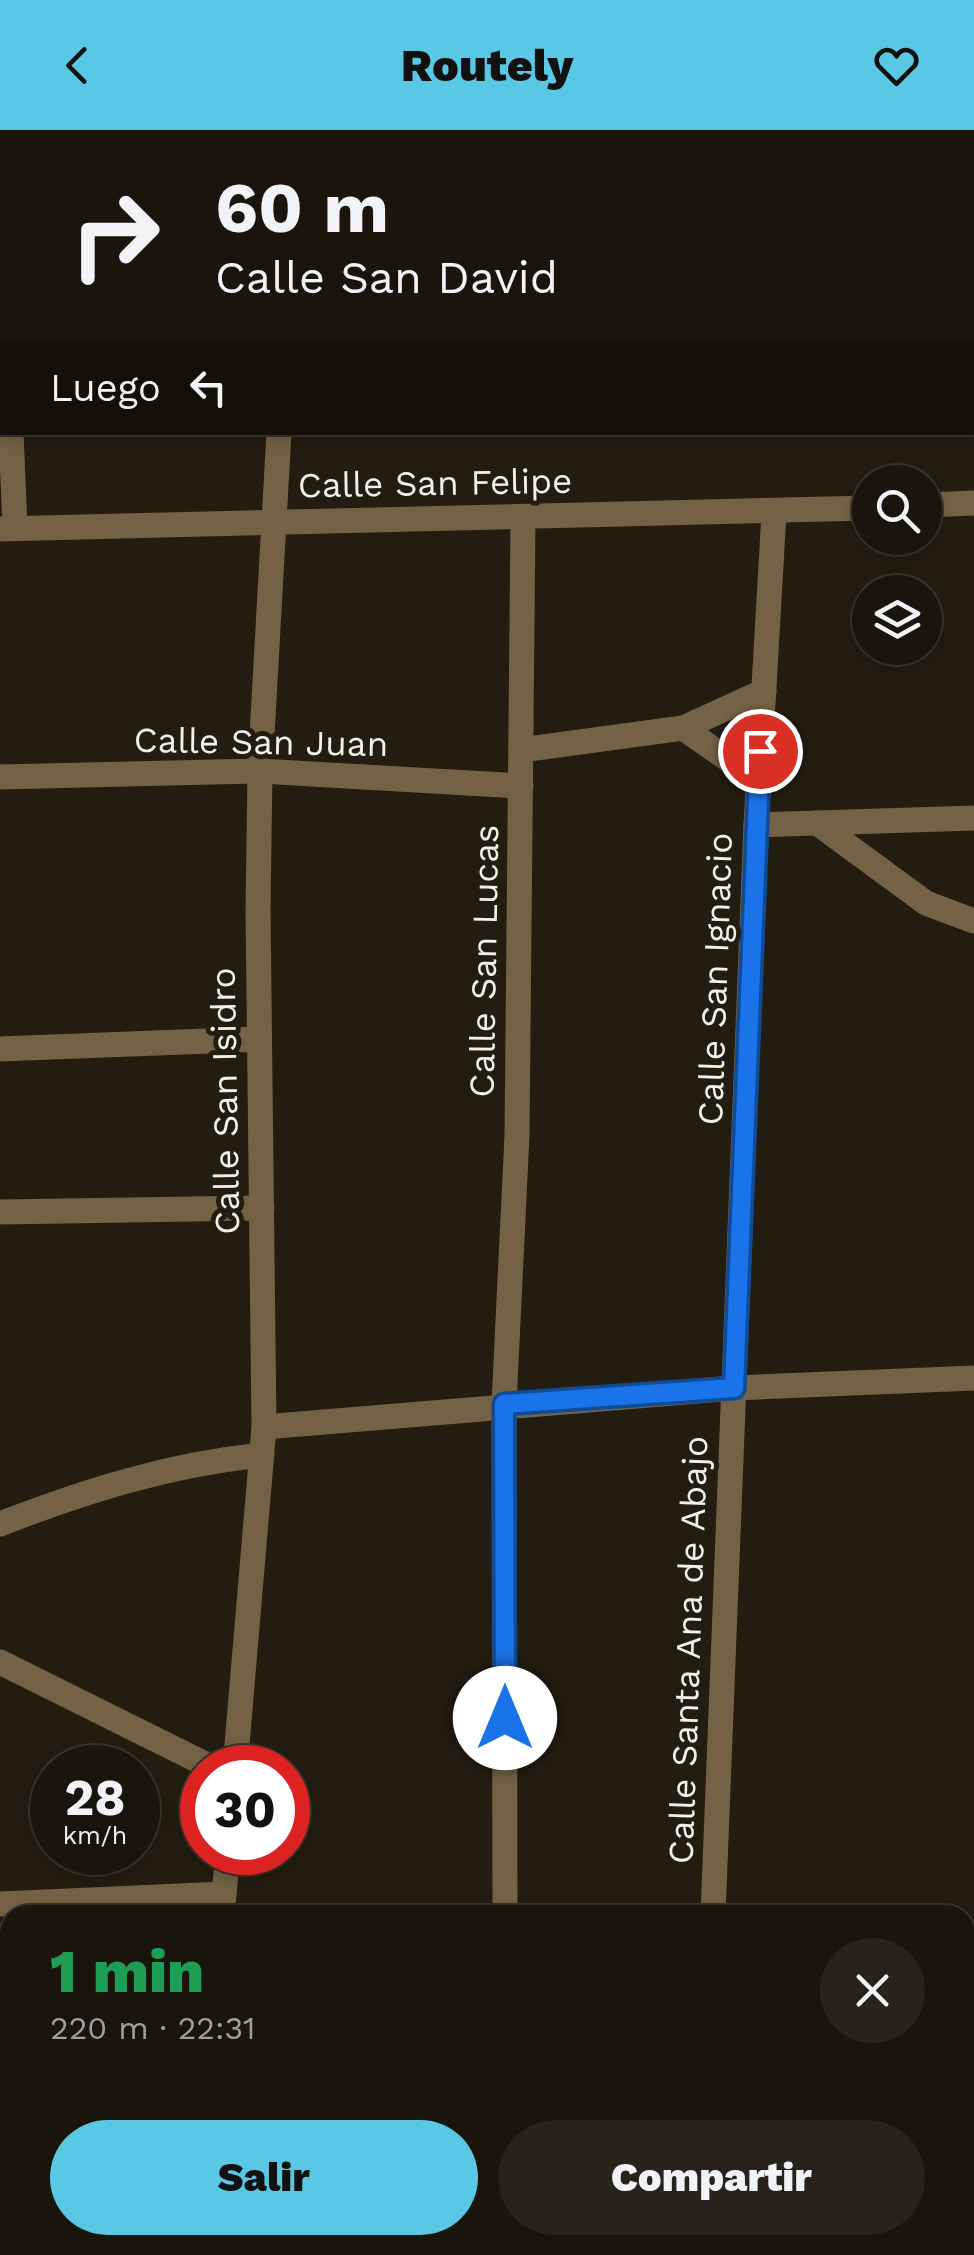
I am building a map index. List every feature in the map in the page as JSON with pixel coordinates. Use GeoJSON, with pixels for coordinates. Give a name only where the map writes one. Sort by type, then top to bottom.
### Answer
{"type":"FeatureCollection","features":[{"type":"Feature","properties":{"kind":"street"},"geometry":{"type":"LineString","coordinates":[[8,528],[12,435]]}},
{"type":"Feature","properties":{"kind":"street","name":"Calle San Isidro"},"geometry":{"type":"LineString","coordinates":[[237,1745],[264,1427],[260,771],[279,435]]}},
{"type":"Feature","properties":{"kind":"street"},"geometry":{"type":"LineString","coordinates":[[942,504],[974,503]]}},
{"type":"Feature","properties":{"kind":"street","name":"Calle San Felipe"},"geometry":{"type":"LineString","coordinates":[[8,528],[852,509]]}},
{"type":"Feature","properties":{"kind":"street","name":"Calle San Ignacio"},"geometry":{"type":"LineString","coordinates":[[734,1388],[756,826],[774,512]]}},
{"type":"Feature","properties":{"kind":"street","name":"Calle San Lucas"},"geometry":{"type":"LineString","coordinates":[[505,1905],[504,1404],[517,1136],[523,518]]}},
{"type":"Feature","properties":{"kind":"street"},"geometry":{"type":"LineString","coordinates":[[522,750],[683,728],[764,690]]}},
{"type":"Feature","properties":{"kind":"street"},"geometry":{"type":"LineString","coordinates":[[683,728],[759,781]]}},
{"type":"Feature","properties":{"kind":"street","name":"Calle San Juan"},"geometry":{"type":"LineString","coordinates":[[0,777],[260,771],[521,786]]}},
{"type":"Feature","properties":{"kind":"street"},"geometry":{"type":"LineString","coordinates":[[756,826],[974,818]]}},
{"type":"Feature","properties":{"kind":"street"},"geometry":{"type":"LineString","coordinates":[[817,823],[926,902],[974,921]]}},
{"type":"Feature","properties":{"kind":"street"},"geometry":{"type":"LineString","coordinates":[[0,1049],[259,1039]]}},
{"type":"Feature","properties":{"kind":"street"},"geometry":{"type":"LineString","coordinates":[[0,1212],[262,1208]]}},
{"type":"Feature","properties":{"kind":"street"},"geometry":{"type":"LineString","coordinates":[[264,1427],[504,1404],[734,1388],[974,1378]]}},
{"type":"Feature","properties":{"kind":"street","name":"Calle Santa Ana de Abajo"},"geometry":{"type":"LineString","coordinates":[[713,1905],[734,1388]]}},
{"type":"Feature","properties":{"kind":"street"},"geometry":{"type":"LineString","coordinates":[[0,1524],[86,1491],[220,1459],[262,1455]]}},
{"type":"Feature","properties":{"kind":"street"},"geometry":{"type":"LineString","coordinates":[[0,1662],[180,1752]]}},
{"type":"Feature","properties":{"kind":"street"},"geometry":{"type":"LineString","coordinates":[[0,1904],[223,1904],[226,1875]]}},
{"type":"Feature","properties":{"kind":"route"},"geometry":{"type":"LineString","coordinates":[[505,1718],[504,1404],[734,1388],[760,751]]}}]}
